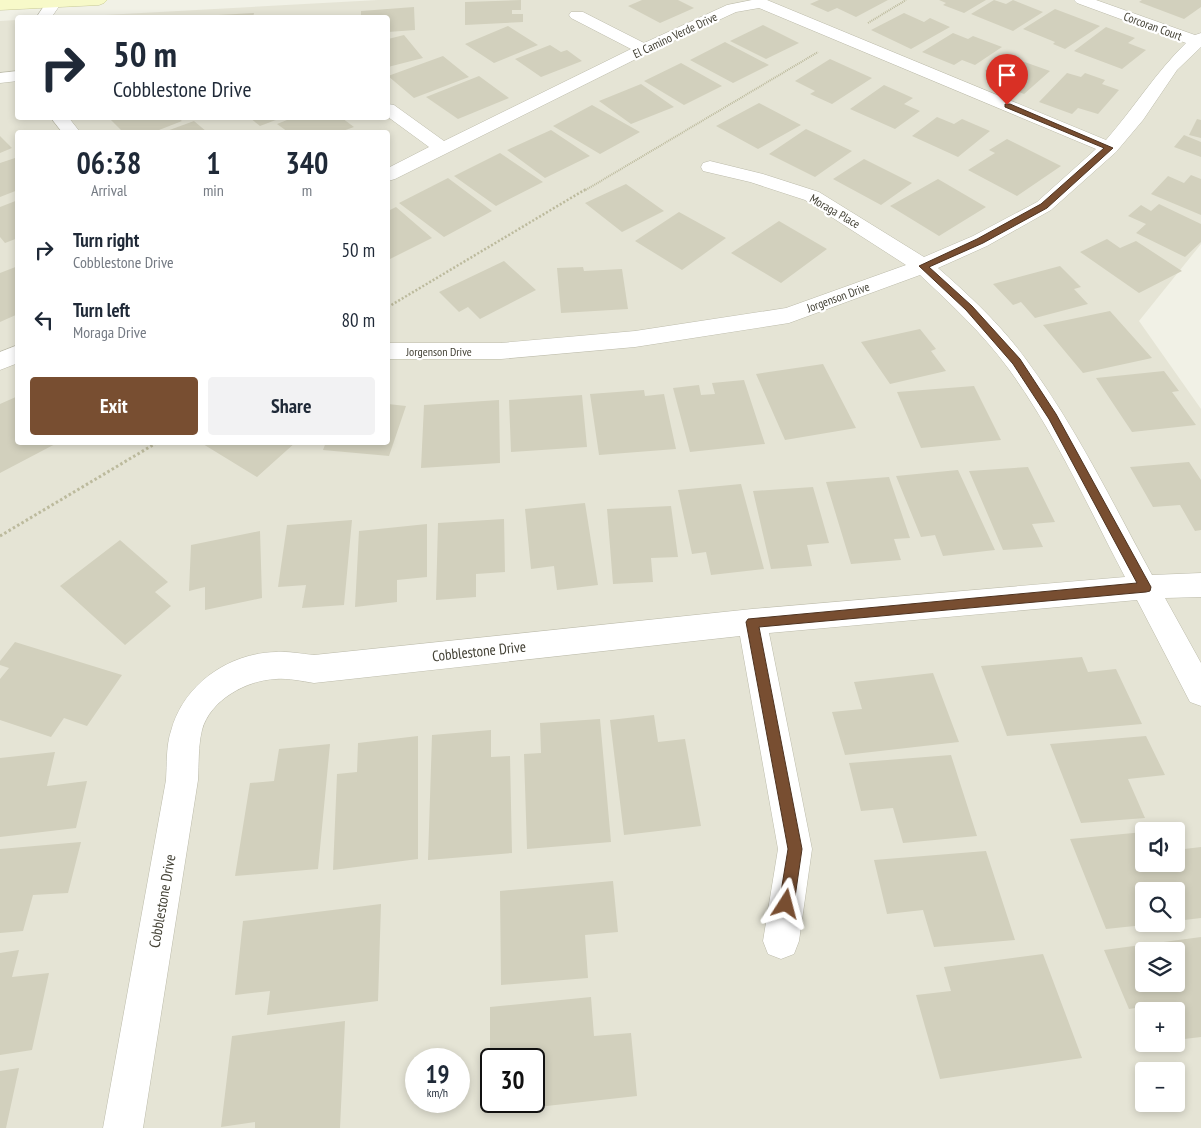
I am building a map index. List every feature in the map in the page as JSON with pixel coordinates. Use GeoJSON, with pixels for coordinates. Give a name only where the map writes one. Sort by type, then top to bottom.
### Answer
{"type":"FeatureCollection","features":[{"type":"Feature","properties":{"kind":"street"},"geometry":{"type":"LineString","coordinates":[[0,5],[99,0]]}},
{"type":"Feature","properties":{"kind":"street","name":"Corcoran Court"},"geometry":{"type":"LineString","coordinates":[[1082,0],[1198,40]]}},
{"type":"Feature","properties":{"kind":"street"},"geometry":{"type":"LineString","coordinates":[[45,15],[54,2]]}},
{"type":"Feature","properties":{"kind":"street","name":"El Camino Verde Drive"},"geometry":{"type":"LineString","coordinates":[[390,174],[644,49],[732,8],[761,3],[1109,148]]}},
{"type":"Feature","properties":{"kind":"street"},"geometry":{"type":"LineString","coordinates":[[576,15],[644,49]]}},
{"type":"Feature","properties":{"kind":"street","name":"Jorgenson Drive"},"geometry":{"type":"LineString","coordinates":[[390,351],[501,351],[654,336],[789,315],[923,266],[980,241],[1044,206],[1109,148],[1137,116],[1171,67],[1198,40]]}},
{"type":"Feature","properties":{"kind":"street"},"geometry":{"type":"LineString","coordinates":[[0,78],[15,76]]}},
{"type":"Feature","properties":{"kind":"street"},"geometry":{"type":"LineString","coordinates":[[390,110],[442,148]]}},
{"type":"Feature","properties":{"kind":"street"},"geometry":{"type":"LineString","coordinates":[[62,120],[69,130]]}},
{"type":"Feature","properties":{"kind":"street","name":"Moraga Place"},"geometry":{"type":"LineString","coordinates":[[710,167],[756,178],[812,196],[923,266],[969,308],[1016,362],[1053,417],[1201,692]]}},
{"type":"Feature","properties":{"kind":"street"},"geometry":{"type":"LineString","coordinates":[[0,362],[15,354]]}},
{"type":"Feature","properties":{"kind":"street","name":"Cobblestone Drive"},"geometry":{"type":"LineString","coordinates":[[123,1128],[182,780],[186,730],[197,705],[217,684],[240,673],[269,665],[314,669],[752,622],[1146,587],[1201,585]]}},
{"type":"Feature","properties":{"kind":"street"},"geometry":{"type":"LineString","coordinates":[[752,622],[795,849],[781,941]]}},
{"type":"Feature","properties":{"kind":"path"},"geometry":{"type":"LineString","coordinates":[[390,306],[906,0]]}},
{"type":"Feature","properties":{"kind":"path"},"geometry":{"type":"LineString","coordinates":[[0,536],[153,445]]}},
{"type":"Feature","properties":{"kind":"shaded area"},"geometry":{"type":"Polygon","coordinates":[[[378,0],[1201,0],[1201,244],[1139,321],[1201,409],[1201,1128],[0,1128],[0,21],[15,20],[15,120],[390,120],[390,15],[104,15],[378,0]]]}},
{"type":"Feature","properties":{"kind":"building"},"geometry":{"type":"Polygon","coordinates":[[[521,0],[521,10],[512,10],[512,14],[523,14],[523,22],[465,25],[465,2],[521,0]]]}},
{"type":"Feature","properties":{"kind":"building"},"geometry":{"type":"Polygon","coordinates":[[[642,0],[678,0],[694,8],[660,23],[628,6],[642,0]]]}},
{"type":"Feature","properties":{"kind":"building"},"geometry":{"type":"Polygon","coordinates":[[[819,0],[888,0],[856,17],[837,8],[828,12],[810,4],[819,0]]]}},
{"type":"Feature","properties":{"kind":"building"},"geometry":{"type":"Polygon","coordinates":[[[939,0],[986,0],[964,13],[943,5],[946,3],[939,0]]]}},
{"type":"Feature","properties":{"kind":"building"},"geometry":{"type":"Polygon","coordinates":[[[994,0],[1006,4],[1013,0],[1043,12],[1013,31],[971,14],[994,0]]]}},
{"type":"Feature","properties":{"kind":"building"},"geometry":{"type":"Polygon","coordinates":[[[1142,0],[1201,0],[1201,7],[1184,19],[1139,2],[1142,0]]]}},
{"type":"Feature","properties":{"kind":"building"},"geometry":{"type":"Polygon","coordinates":[[[414,7],[415,30],[390,32],[390,15],[361,15],[361,11],[414,7]]]}},
{"type":"Feature","properties":{"kind":"building"},"geometry":{"type":"Polygon","coordinates":[[[1055,9],[1100,26],[1065,49],[1053,44],[1055,42],[1023,29],[1055,9]]]}},
{"type":"Feature","properties":{"kind":"building"},"geometry":{"type":"Polygon","coordinates":[[[254,13],[254,15],[218,15],[254,13]]]}},
{"type":"Feature","properties":{"kind":"building"},"geometry":{"type":"Polygon","coordinates":[[[904,13],[924,22],[930,18],[950,27],[911,49],[871,30],[904,13]]]}},
{"type":"Feature","properties":{"kind":"building"},"geometry":{"type":"Polygon","coordinates":[[[763,25],[799,43],[766,59],[730,41],[763,25]]]}},
{"type":"Feature","properties":{"kind":"building"},"geometry":{"type":"Polygon","coordinates":[[[508,26],[538,45],[494,63],[465,44],[508,26]]]}},
{"type":"Feature","properties":{"kind":"building"},"geometry":{"type":"Polygon","coordinates":[[[1106,27],[1135,38],[1128,43],[1146,50],[1122,69],[1074,51],[1106,27]]]}},
{"type":"Feature","properties":{"kind":"building"},"geometry":{"type":"Polygon","coordinates":[[[953,33],[968,39],[973,36],[1002,47],[975,65],[962,60],[954,65],[922,52],[953,33]]]}},
{"type":"Feature","properties":{"kind":"building"},"geometry":{"type":"Polygon","coordinates":[[[404,35],[423,58],[390,66],[390,38],[404,35]]]}},
{"type":"Feature","properties":{"kind":"building"},"geometry":{"type":"Polygon","coordinates":[[[725,42],[769,65],[733,83],[690,60],[725,42]]]}},
{"type":"Feature","properties":{"kind":"building"},"geometry":{"type":"Polygon","coordinates":[[[550,45],[561,52],[567,50],[582,61],[541,77],[515,59],[550,45]]]}},
{"type":"Feature","properties":{"kind":"building"},"geometry":{"type":"Polygon","coordinates":[[[1005,55],[1050,71],[1024,94],[994,82],[1001,76],[985,71],[1005,55]]]}},
{"type":"Feature","properties":{"kind":"building"},"geometry":{"type":"Polygon","coordinates":[[[443,56],[469,77],[414,98],[390,78],[390,75],[443,56]]]}},
{"type":"Feature","properties":{"kind":"building"},"geometry":{"type":"Polygon","coordinates":[[[830,59],[872,78],[832,104],[810,94],[815,91],[795,81],[830,59]]]}},
{"type":"Feature","properties":{"kind":"building"},"geometry":{"type":"Polygon","coordinates":[[[681,63],[722,86],[684,105],[644,81],[681,63]]]}},
{"type":"Feature","properties":{"kind":"building"},"geometry":{"type":"Polygon","coordinates":[[[1067,73],[1081,77],[1085,73],[1105,80],[1102,84],[1119,90],[1098,114],[1078,108],[1072,114],[1039,102],[1067,73]]]}},
{"type":"Feature","properties":{"kind":"building"},"geometry":{"type":"Polygon","coordinates":[[[479,76],[509,98],[458,119],[426,97],[479,76]]]}},
{"type":"Feature","properties":{"kind":"building"},"geometry":{"type":"Polygon","coordinates":[[[641,84],[674,107],[631,124],[599,101],[641,84]]]}},
{"type":"Feature","properties":{"kind":"building"},"geometry":{"type":"Polygon","coordinates":[[[884,85],[913,98],[904,104],[920,111],[895,129],[850,109],[884,85]]]}},
{"type":"Feature","properties":{"kind":"building"},"geometry":{"type":"Polygon","coordinates":[[[759,103],[801,125],[758,149],[716,126],[759,103]]]}},
{"type":"Feature","properties":{"kind":"building"},"geometry":{"type":"Polygon","coordinates":[[[592,105],[640,132],[600,154],[553,126],[592,105]]]}},
{"type":"Feature","properties":{"kind":"building"},"geometry":{"type":"Polygon","coordinates":[[[937,117],[954,124],[962,119],[990,131],[958,157],[912,136],[937,117]]]}},
{"type":"Feature","properties":{"kind":"building"},"geometry":{"type":"Polygon","coordinates":[[[1197,119],[1201,120],[1201,138],[1189,135],[1197,119]]]}},
{"type":"Feature","properties":{"kind":"building"},"geometry":{"type":"Polygon","coordinates":[[[111,120],[182,121],[159,130],[121,130],[111,120]]]}},
{"type":"Feature","properties":{"kind":"building"},"geometry":{"type":"Polygon","coordinates":[[[252,120],[276,120],[260,126],[252,120]]]}},
{"type":"Feature","properties":{"kind":"building"},"geometry":{"type":"Polygon","coordinates":[[[287,120],[345,120],[354,127],[346,130],[285,130],[277,124],[287,120]]]}},
{"type":"Feature","properties":{"kind":"building"},"geometry":{"type":"Polygon","coordinates":[[[194,121],[205,130],[169,130],[194,121]]]}},
{"type":"Feature","properties":{"kind":"building"},"geometry":{"type":"Polygon","coordinates":[[[806,129],[852,151],[815,177],[769,154],[806,129]]]}},
{"type":"Feature","properties":{"kind":"building"},"geometry":{"type":"Polygon","coordinates":[[[551,130],[590,156],[545,178],[507,150],[551,130]]]}},
{"type":"Feature","properties":{"kind":"building"},"geometry":{"type":"Polygon","coordinates":[[[1184,135],[1201,142],[1201,157],[1174,147],[1184,135]]]}},
{"type":"Feature","properties":{"kind":"building"},"geometry":{"type":"Polygon","coordinates":[[[0,136],[12,148],[0,153],[0,136]]]}},
{"type":"Feature","properties":{"kind":"building"},"geometry":{"type":"Polygon","coordinates":[[[1007,139],[1061,166],[1017,196],[968,170],[995,153],[989,150],[1007,139]]]}},
{"type":"Feature","properties":{"kind":"building"},"geometry":{"type":"Polygon","coordinates":[[[500,153],[543,182],[496,206],[454,176],[500,153]]]}},
{"type":"Feature","properties":{"kind":"building"},"geometry":{"type":"Polygon","coordinates":[[[15,158],[15,191],[0,197],[0,163],[15,158]]]}},
{"type":"Feature","properties":{"kind":"building"},"geometry":{"type":"Polygon","coordinates":[[[864,159],[912,183],[881,205],[833,179],[864,159]]]}},
{"type":"Feature","properties":{"kind":"building"},"geometry":{"type":"Polygon","coordinates":[[[1191,175],[1201,179],[1201,215],[1151,194],[1168,176],[1184,183],[1191,175]]]}},
{"type":"Feature","properties":{"kind":"building"},"geometry":{"type":"Polygon","coordinates":[[[448,178],[492,211],[444,237],[399,203],[448,178]]]}},
{"type":"Feature","properties":{"kind":"building"},"geometry":{"type":"Polygon","coordinates":[[[938,179],[986,207],[939,236],[890,206],[938,179]]]}},
{"type":"Feature","properties":{"kind":"building"},"geometry":{"type":"Polygon","coordinates":[[[626,184],[664,211],[622,232],[585,203],[626,184]]]}},
{"type":"Feature","properties":{"kind":"building"},"geometry":{"type":"Polygon","coordinates":[[[15,201],[15,239],[5,243],[0,237],[0,207],[15,201]]]}},
{"type":"Feature","properties":{"kind":"building"},"geometry":{"type":"Polygon","coordinates":[[[1159,204],[1201,224],[1201,242],[1185,257],[1136,233],[1146,224],[1128,216],[1141,205],[1151,211],[1159,204]]]}},
{"type":"Feature","properties":{"kind":"building"},"geometry":{"type":"Polygon","coordinates":[[[396,207],[432,238],[390,259],[390,210],[396,207]]]}},
{"type":"Feature","properties":{"kind":"building"},"geometry":{"type":"Polygon","coordinates":[[[679,212],[726,238],[682,270],[635,241],[679,212]]]}},
{"type":"Feature","properties":{"kind":"building"},"geometry":{"type":"Polygon","coordinates":[[[779,221],[827,249],[781,283],[731,253],[779,221]]]}},
{"type":"Feature","properties":{"kind":"building"},"geometry":{"type":"Polygon","coordinates":[[[1107,239],[1120,248],[1136,241],[1182,271],[1139,293],[1080,252],[1107,239]]]}},
{"type":"Feature","properties":{"kind":"building"},"geometry":{"type":"Polygon","coordinates":[[[504,261],[536,290],[480,319],[468,307],[459,312],[439,292],[504,261]]]}},
{"type":"Feature","properties":{"kind":"building"},"geometry":{"type":"Polygon","coordinates":[[[1060,266],[1081,287],[1074,289],[1088,304],[1035,318],[1021,302],[1013,305],[993,284],[1060,266]]]}},
{"type":"Feature","properties":{"kind":"building"},"geometry":{"type":"Polygon","coordinates":[[[15,267],[15,315],[0,322],[0,273],[15,267]]]}},
{"type":"Feature","properties":{"kind":"building"},"geometry":{"type":"Polygon","coordinates":[[[583,267],[584,271],[622,269],[628,309],[561,313],[557,268],[583,267]]]}},
{"type":"Feature","properties":{"kind":"building"},"geometry":{"type":"Polygon","coordinates":[[[1110,311],[1152,358],[1083,373],[1043,325],[1110,311]]]}},
{"type":"Feature","properties":{"kind":"building"},"geometry":{"type":"Polygon","coordinates":[[[920,329],[936,349],[931,351],[946,371],[890,384],[861,342],[920,329]]]}},
{"type":"Feature","properties":{"kind":"building"},"geometry":{"type":"Polygon","coordinates":[[[823,364],[856,428],[785,440],[756,374],[823,364]]]}},
{"type":"Feature","properties":{"kind":"building"},"geometry":{"type":"Polygon","coordinates":[[[1164,371],[1179,391],[1172,392],[1196,425],[1132,432],[1096,378],[1164,371]]]}},
{"type":"Feature","properties":{"kind":"building"},"geometry":{"type":"Polygon","coordinates":[[[744,380],[765,444],[690,452],[673,388],[699,385],[701,395],[715,394],[712,383],[744,380]]]}},
{"type":"Feature","properties":{"kind":"building"},"geometry":{"type":"Polygon","coordinates":[[[974,386],[1001,440],[921,448],[897,392],[974,386]]]}},
{"type":"Feature","properties":{"kind":"building"},"geometry":{"type":"Polygon","coordinates":[[[644,390],[645,396],[664,394],[676,449],[599,455],[590,394],[644,390]]]}},
{"type":"Feature","properties":{"kind":"building"},"geometry":{"type":"Polygon","coordinates":[[[582,395],[587,447],[511,452],[509,400],[582,395]]]}},
{"type":"Feature","properties":{"kind":"building"},"geometry":{"type":"Polygon","coordinates":[[[15,397],[15,445],[53,445],[0,473],[0,404],[15,397]]]}},
{"type":"Feature","properties":{"kind":"building"},"geometry":{"type":"Polygon","coordinates":[[[499,400],[500,463],[421,468],[424,405],[499,400]]]}},
{"type":"Feature","properties":{"kind":"building"},"geometry":{"type":"Polygon","coordinates":[[[390,404],[406,406],[389,456],[323,450],[325,445],[390,445],[390,404]]]}},
{"type":"Feature","properties":{"kind":"building"},"geometry":{"type":"Polygon","coordinates":[[[205,445],[293,445],[257,477],[205,445]]]}},
{"type":"Feature","properties":{"kind":"building"},"geometry":{"type":"Polygon","coordinates":[[[1189,462],[1201,480],[1201,530],[1195,531],[1180,505],[1153,507],[1130,467],[1189,462]]]}},
{"type":"Feature","properties":{"kind":"building"},"geometry":{"type":"Polygon","coordinates":[[[1028,467],[1055,522],[1032,524],[1043,547],[1003,550],[969,471],[1028,467]]]}},
{"type":"Feature","properties":{"kind":"building"},"geometry":{"type":"Polygon","coordinates":[[[958,470],[995,550],[943,556],[935,535],[921,537],[896,476],[958,470]]]}},
{"type":"Feature","properties":{"kind":"building"},"geometry":{"type":"Polygon","coordinates":[[[889,477],[910,538],[894,539],[901,560],[851,564],[826,482],[889,477]]]}},
{"type":"Feature","properties":{"kind":"building"},"geometry":{"type":"Polygon","coordinates":[[[741,484],[764,569],[711,575],[706,552],[692,554],[678,490],[741,484]]]}},
{"type":"Feature","properties":{"kind":"building"},"geometry":{"type":"Polygon","coordinates":[[[813,487],[829,543],[807,545],[812,566],[771,569],[753,491],[813,487]]]}},
{"type":"Feature","properties":{"kind":"building"},"geometry":{"type":"Polygon","coordinates":[[[585,503],[598,585],[557,590],[554,566],[531,569],[525,509],[585,503]]]}},
{"type":"Feature","properties":{"kind":"building"},"geometry":{"type":"Polygon","coordinates":[[[671,506],[678,557],[651,558],[653,582],[613,584],[607,509],[671,506]]]}},
{"type":"Feature","properties":{"kind":"building"},"geometry":{"type":"Polygon","coordinates":[[[504,519],[505,572],[476,574],[476,597],[436,600],[438,523],[504,519]]]}},
{"type":"Feature","properties":{"kind":"building"},"geometry":{"type":"Polygon","coordinates":[[[352,520],[344,605],[302,608],[306,585],[278,587],[287,525],[352,520]]]}},
{"type":"Feature","properties":{"kind":"building"},"geometry":{"type":"Polygon","coordinates":[[[427,524],[427,577],[397,580],[397,602],[355,607],[359,531],[427,524]]]}},
{"type":"Feature","properties":{"kind":"building"},"geometry":{"type":"Polygon","coordinates":[[[260,531],[262,598],[205,610],[205,587],[189,591],[191,545],[260,531]]]}},
{"type":"Feature","properties":{"kind":"building"},"geometry":{"type":"Polygon","coordinates":[[[120,540],[168,582],[155,592],[171,606],[125,645],[60,586],[120,540]]]}},
{"type":"Feature","properties":{"kind":"building"},"geometry":{"type":"Polygon","coordinates":[[[15,642],[122,675],[87,726],[64,718],[51,737],[0,720],[0,679],[9,668],[0,665],[0,661],[15,642]]]}},
{"type":"Feature","properties":{"kind":"building"},"geometry":{"type":"Polygon","coordinates":[[[1082,657],[1088,672],[1116,669],[1142,724],[1007,736],[981,666],[1082,657]]]}},
{"type":"Feature","properties":{"kind":"building"},"geometry":{"type":"Polygon","coordinates":[[[933,673],[959,742],[845,755],[832,712],[862,709],[854,682],[933,673]]]}},
{"type":"Feature","properties":{"kind":"building"},"geometry":{"type":"Polygon","coordinates":[[[654,715],[658,742],[685,739],[701,826],[624,835],[610,720],[654,715]]]}},
{"type":"Feature","properties":{"kind":"building"},"geometry":{"type":"Polygon","coordinates":[[[600,719],[611,842],[527,849],[524,754],[541,753],[540,723],[600,719]]]}},
{"type":"Feature","properties":{"kind":"building"},"geometry":{"type":"Polygon","coordinates":[[[491,730],[491,757],[510,756],[512,853],[428,860],[432,735],[491,730]]]}},
{"type":"Feature","properties":{"kind":"building"},"geometry":{"type":"Polygon","coordinates":[[[418,736],[418,859],[333,870],[337,774],[357,772],[358,743],[418,736]]]}},
{"type":"Feature","properties":{"kind":"building"},"geometry":{"type":"Polygon","coordinates":[[[1146,736],[1165,775],[1128,779],[1145,818],[1081,823],[1050,744],[1146,736]]]}},
{"type":"Feature","properties":{"kind":"building"},"geometry":{"type":"Polygon","coordinates":[[[330,744],[318,869],[235,876],[250,783],[274,781],[279,749],[330,744]]]}},
{"type":"Feature","properties":{"kind":"building"},"geometry":{"type":"Polygon","coordinates":[[[55,752],[47,786],[87,781],[76,828],[0,837],[0,758],[55,752]]]}},
{"type":"Feature","properties":{"kind":"building"},"geometry":{"type":"Polygon","coordinates":[[[951,755],[977,836],[903,843],[893,808],[861,811],[849,763],[951,755]]]}},
{"type":"Feature","properties":{"kind":"building"},"geometry":{"type":"Polygon","coordinates":[[[1135,833],[1135,872],[1185,872],[1185,849],[1201,847],[1201,918],[1185,920],[1185,882],[1135,882],[1135,926],[1106,929],[1070,839],[1135,833]]]}},
{"type":"Feature","properties":{"kind":"building"},"geometry":{"type":"Polygon","coordinates":[[[81,842],[68,893],[33,895],[23,931],[0,933],[0,849],[81,842]]]}},
{"type":"Feature","properties":{"kind":"building"},"geometry":{"type":"Polygon","coordinates":[[[986,851],[1015,940],[934,947],[923,910],[887,914],[874,860],[986,851]]]}},
{"type":"Feature","properties":{"kind":"building"},"geometry":{"type":"Polygon","coordinates":[[[613,881],[618,932],[585,935],[588,978],[501,985],[500,891],[613,881]]]}},
{"type":"Feature","properties":{"kind":"building"},"geometry":{"type":"Polygon","coordinates":[[[381,904],[378,1001],[267,1015],[270,991],[235,995],[243,921],[381,904]]]}},
{"type":"Feature","properties":{"kind":"building"},"geometry":{"type":"Polygon","coordinates":[[[1201,937],[1201,1037],[1185,1039],[1185,1002],[1135,1002],[1135,1008],[1129,1009],[1104,950],[1135,946],[1135,992],[1185,992],[1185,942],[1164,942],[1201,937]]]}},
{"type":"Feature","properties":{"kind":"building"},"geometry":{"type":"Polygon","coordinates":[[[19,950],[12,977],[49,973],[32,1050],[0,1055],[0,953],[19,950]]]}},
{"type":"Feature","properties":{"kind":"building"},"geometry":{"type":"Polygon","coordinates":[[[1043,954],[1082,1058],[940,1079],[916,995],[951,991],[944,967],[1043,954]]]}},
{"type":"Feature","properties":{"kind":"building"},"geometry":{"type":"Polygon","coordinates":[[[591,997],[594,1036],[631,1033],[637,1096],[545,1106],[545,1048],[490,1048],[490,1007],[591,997]]]}},
{"type":"Feature","properties":{"kind":"building"},"geometry":{"type":"Polygon","coordinates":[[[345,1021],[340,1128],[255,1128],[255,1122],[221,1127],[232,1036],[345,1021]]]}},
{"type":"Feature","properties":{"kind":"building"},"geometry":{"type":"Polygon","coordinates":[[[19,1068],[6,1128],[0,1128],[0,1071],[19,1068]]]}},
{"type":"Feature","properties":{"kind":"route"},"geometry":{"type":"LineString","coordinates":[[786,904],[795,849],[752,622],[1146,587],[1053,417],[1016,362],[969,308],[923,266],[980,241],[1044,206],[1109,148],[1007,105]]}}]}
